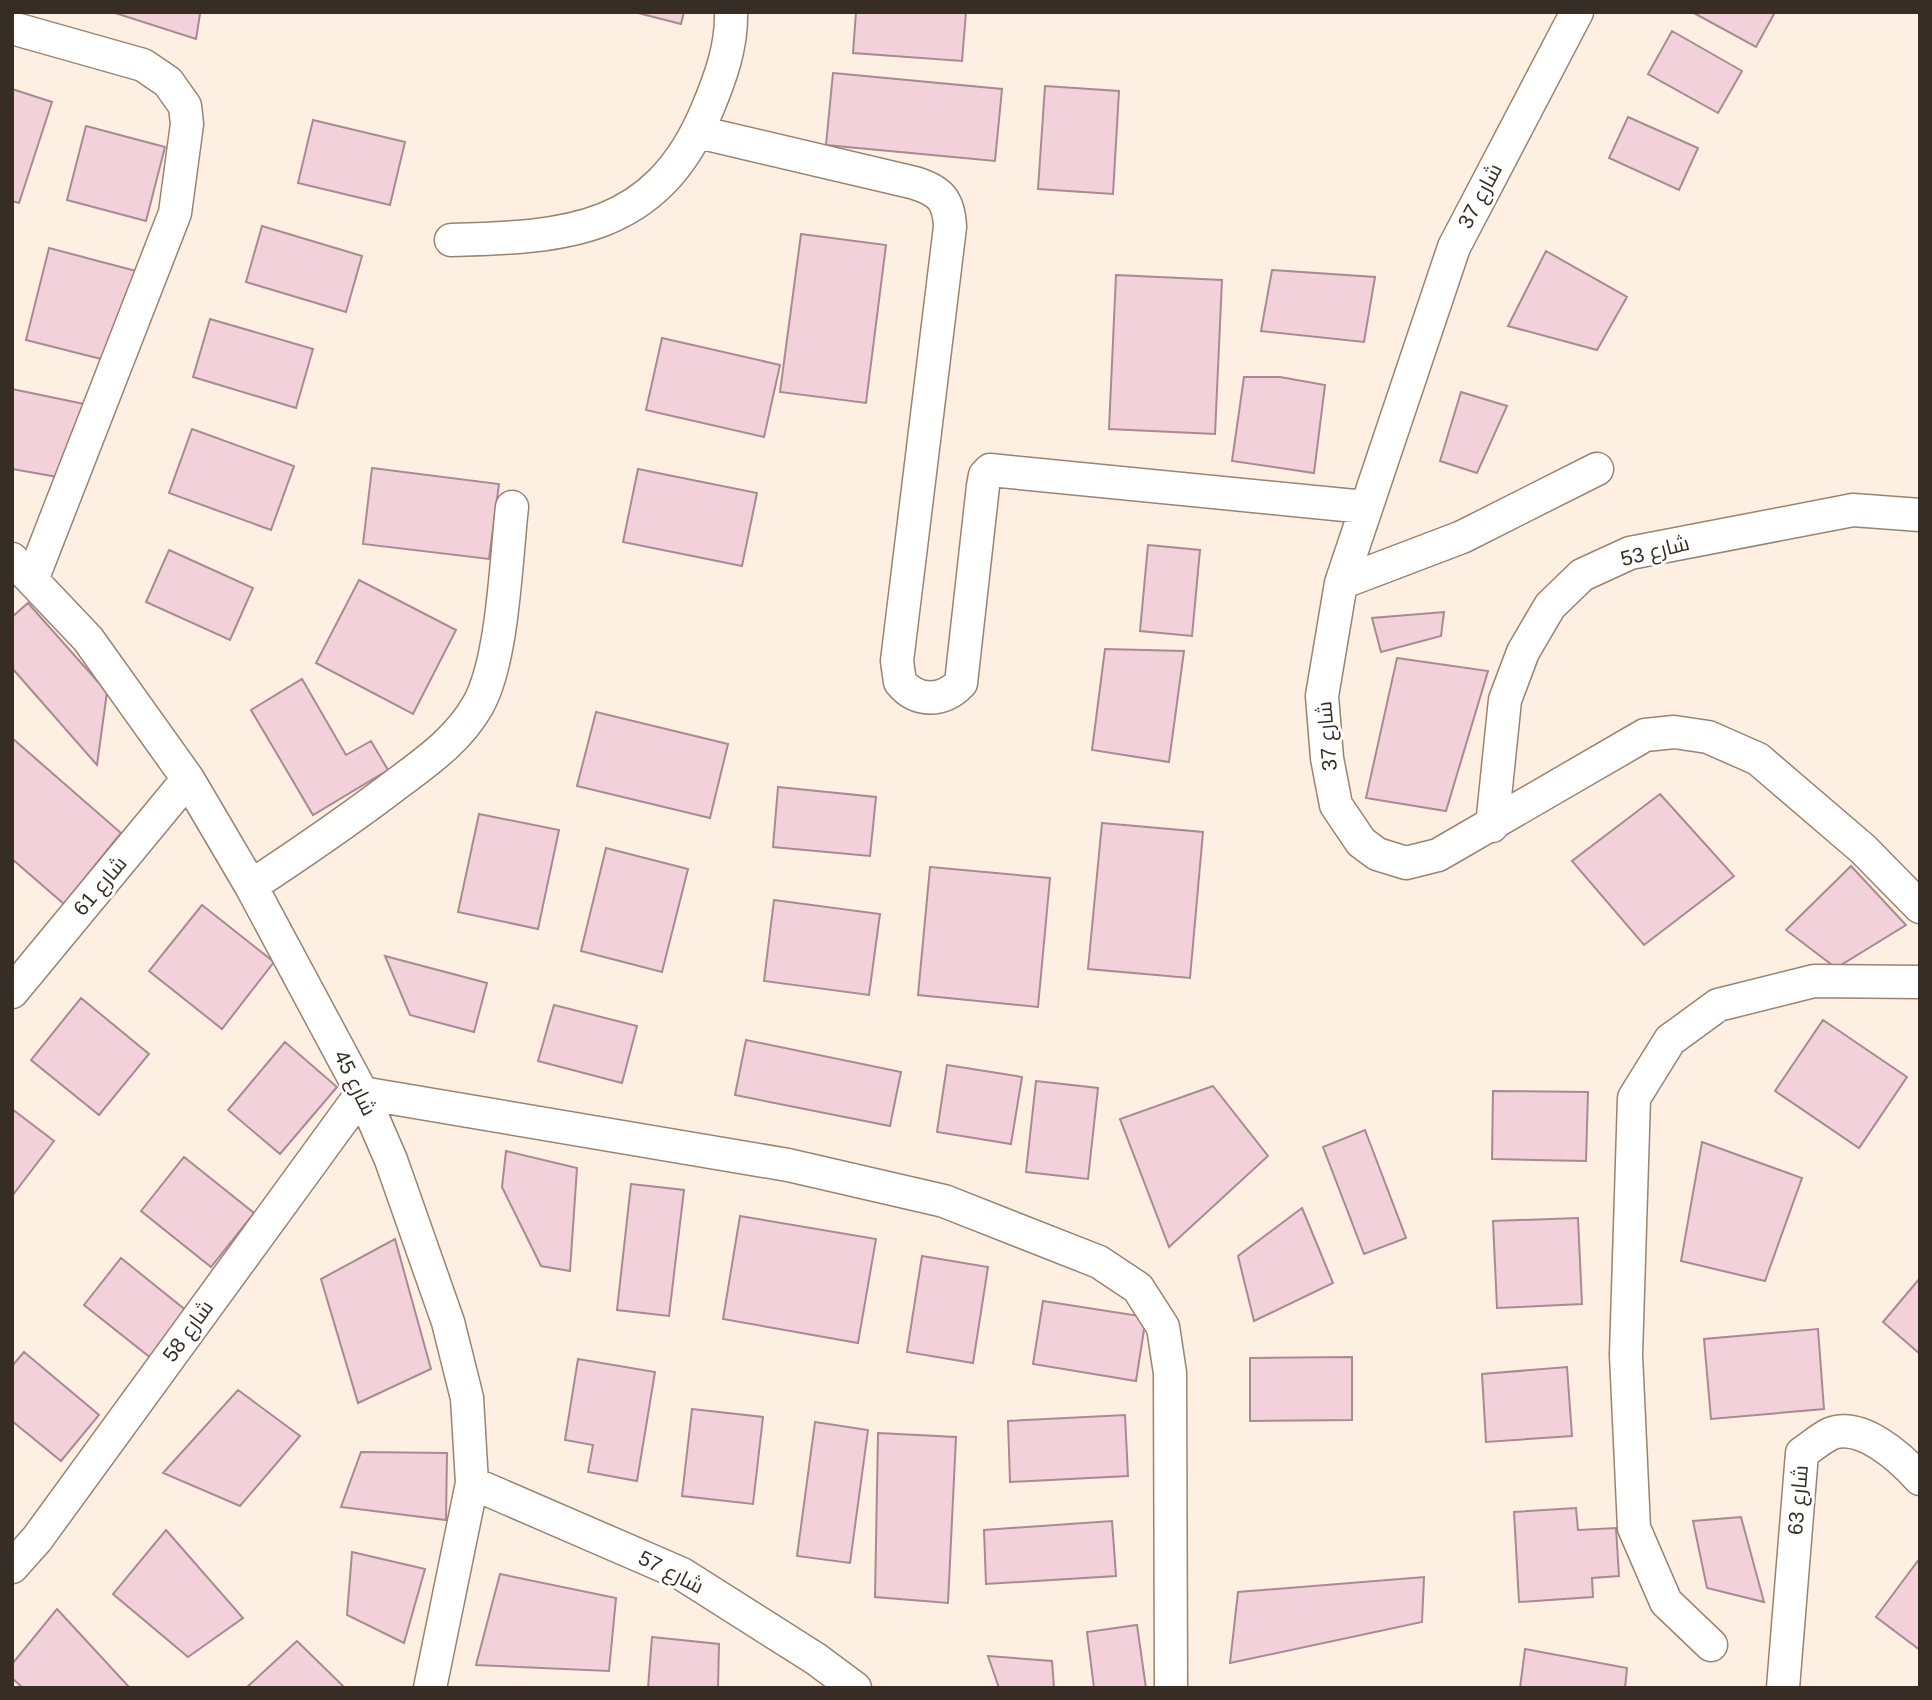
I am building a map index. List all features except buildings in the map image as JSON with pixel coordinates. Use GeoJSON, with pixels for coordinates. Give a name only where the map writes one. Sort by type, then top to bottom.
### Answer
{"type":"FeatureCollection","features":[{"type":"Feature","properties":{"kind":"street"},"geometry":{"type":"LineString","coordinates":[[451,240],[520,238],[575,230],[618,216],[665,181],[698,132],[725,68],[731,12]]}},
{"type":"Feature","properties":{"kind":"street","name":"شارع 37"},"geometry":{"type":"LineString","coordinates":[[1577,12],[1454,247],[1340,583],[1322,696],[1327,758],[1336,805],[1361,842],[1377,854],[1406,863],[1438,855],[1645,735],[1674,732],[1708,737],[1758,759],[1863,849],[1920,907]]}},
{"type":"Feature","properties":{"kind":"street"},"geometry":{"type":"LineString","coordinates":[[12,28],[143,65],[168,82],[185,106],[187,124],[175,213],[22,570]]}},
{"type":"Feature","properties":{"kind":"street"},"geometry":{"type":"LineString","coordinates":[[698,132],[936,189],[949,205],[950,227],[897,661],[900,682],[916,696],[938,698],[951,693],[961,682],[983,486],[985,475],[990,470],[1365,507]]}},
{"type":"Feature","properties":{"kind":"street"},"geometry":{"type":"LineString","coordinates":[[1340,583],[1462,537],[1597,469]]}},
{"type":"Feature","properties":{"kind":"street"},"geometry":{"type":"LineString","coordinates":[[251,886],[341,827],[447,746],[478,704],[489,673],[501,615],[512,507]]}},
{"type":"Feature","properties":{"kind":"street","name":"شارع 53"},"geometry":{"type":"LineString","coordinates":[[1492,826],[1504,700],[1523,652],[1550,606],[1582,575],[1630,553],[1853,510],[1920,515]]}},
{"type":"Feature","properties":{"kind":"street","name":"شارع 45"},"geometry":{"type":"LineString","coordinates":[[22,570],[88,639],[188,779],[251,886],[362,1093],[391,1160],[448,1322],[467,1398],[472,1483],[430,1688]]}},
{"type":"Feature","properties":{"kind":"street","name":"شارع 61"},"geometry":{"type":"LineString","coordinates":[[12,992],[188,779]]}},
{"type":"Feature","properties":{"kind":"street"},"geometry":{"type":"LineString","coordinates":[[1710,1645],[1666,1602],[1634,1528],[1626,1355],[1634,1098],[1670,1040],[1718,1005],[1814,981],[1920,982]]}},
{"type":"Feature","properties":{"kind":"street"},"geometry":{"type":"LineString","coordinates":[[362,1093],[788,1165],[944,1201],[1099,1262],[1138,1288],[1163,1327],[1170,1373],[1171,1688]]}},
{"type":"Feature","properties":{"kind":"street","name":"شارع 58"},"geometry":{"type":"LineString","coordinates":[[12,1567],[37,1539],[362,1093]]}},
{"type":"Feature","properties":{"kind":"street","name":"شارع 63"},"geometry":{"type":"LineString","coordinates":[[1783,1688],[1802,1453],[1831,1433],[1853,1431],[1886,1448],[1920,1479]]}},
{"type":"Feature","properties":{"kind":"street","name":"شارع 57"},"geometry":{"type":"LineString","coordinates":[[472,1483],[682,1574],[816,1659],[855,1688]]}}]}
